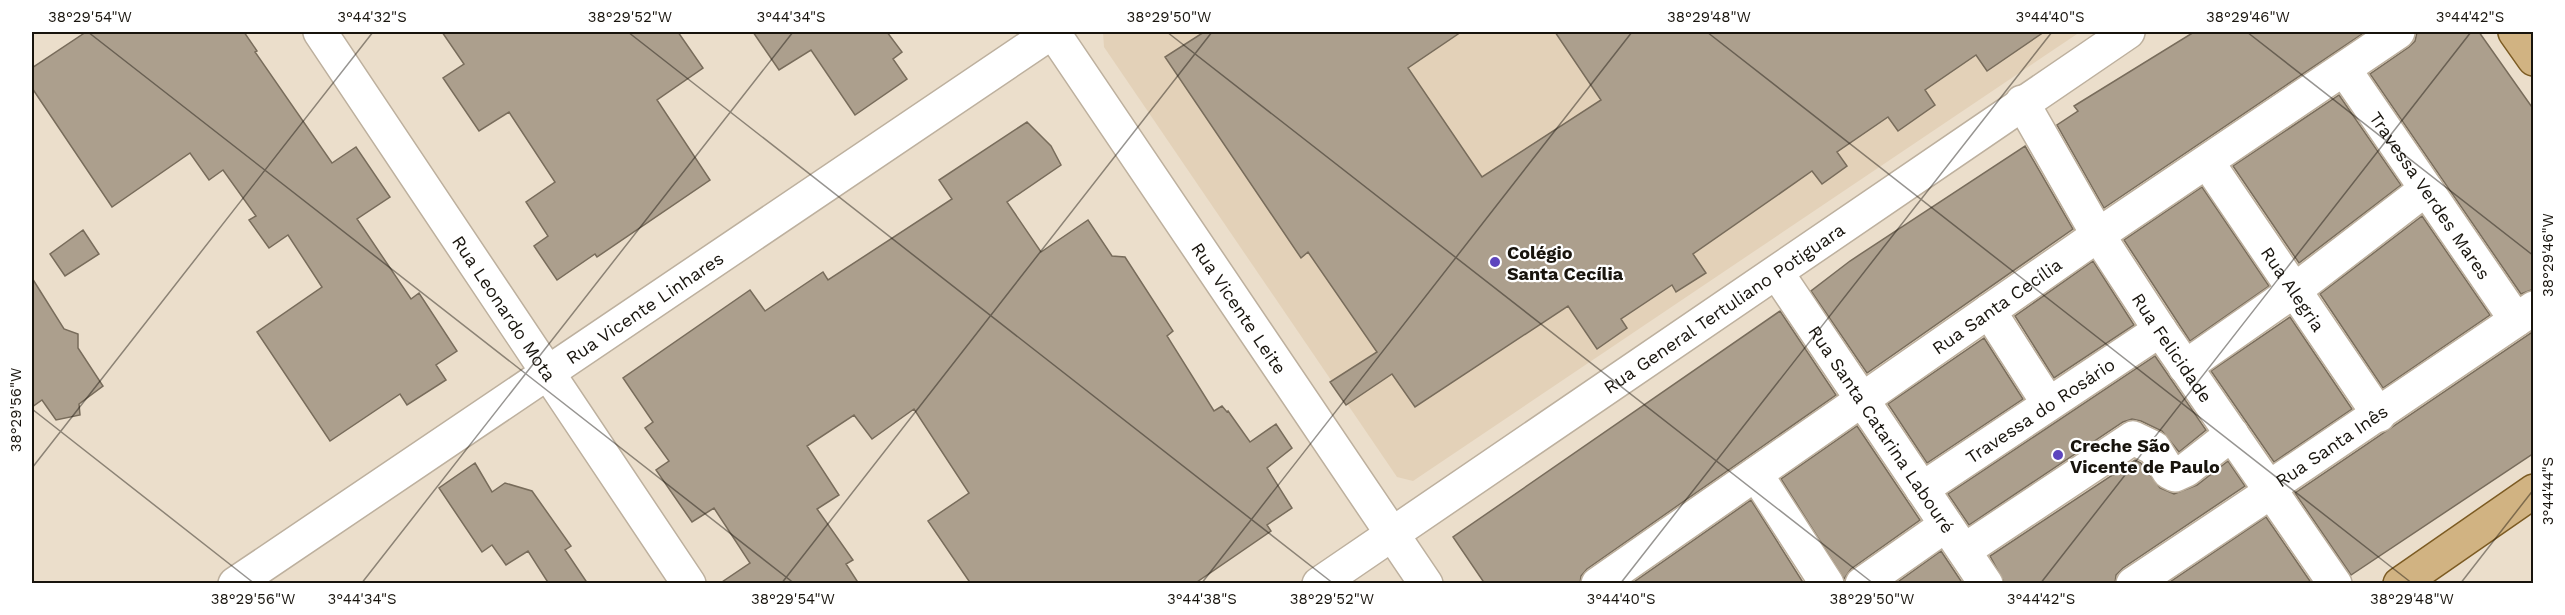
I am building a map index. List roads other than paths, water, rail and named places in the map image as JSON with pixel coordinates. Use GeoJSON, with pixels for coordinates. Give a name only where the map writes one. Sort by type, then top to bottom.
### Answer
{"type":"FeatureCollection","features":[{"type":"Feature","properties":{"kind":"main road"},"geometry":{"type":"LineString","coordinates":[[2515,32],[2534,59]]}},
{"type":"Feature","properties":{"kind":"main road"},"geometry":{"type":"LineString","coordinates":[[2400,584],[2534,491]]}},
{"type":"Feature","properties":{"kind":"street","name":"Rua Leonardo Mota"},"geometry":{"type":"LineString","coordinates":[[320,32],[689,584]]}},
{"type":"Feature","properties":{"kind":"street","name":"Rua Vicente Linhares"},"geometry":{"type":"LineString","coordinates":[[235,584],[1053,32]]}},
{"type":"Feature","properties":{"kind":"street","name":"Rua Vicente Leite"},"geometry":{"type":"LineString","coordinates":[[1053,32],[1426,584]]}},
{"type":"Feature","properties":{"kind":"street","name":"Rua General Tertuliano Potiguara"},"geometry":{"type":"LineString","coordinates":[[1319,584],[1777,273],[2022,102],[2128,32]]}},
{"type":"Feature","properties":{"kind":"street","name":"Rua Santa Cecília"},"geometry":{"type":"LineString","coordinates":[[1614,579],[1862,399],[2098,235],[2208,163],[2398,32]]}},
{"type":"Feature","properties":{"kind":"street","name":"Travessa Verdes Mares"},"geometry":{"type":"LineString","coordinates":[[2344,69],[2426,189],[2525,314]]}},
{"type":"Feature","properties":{"kind":"street","name":"Rua Felicidade"},"geometry":{"type":"LineString","coordinates":[[2022,102],[2098,235],[2185,367],[2335,584]]}},
{"type":"Feature","properties":{"kind":"street","name":"Rua Alegria"},"geometry":{"type":"LineString","coordinates":[[2208,163],[2379,415]]}},
{"type":"Feature","properties":{"kind":"street"},"geometry":{"type":"LineString","coordinates":[[2185,367],[2295,290],[2426,189]]}},
{"type":"Feature","properties":{"kind":"street","name":"Rua Santa Catarina Labouré"},"geometry":{"type":"LineString","coordinates":[[1777,273],[1986,584]]}},
{"type":"Feature","properties":{"kind":"street"},"geometry":{"type":"LineString","coordinates":[[1989,311],[2048,402]]}},
{"type":"Feature","properties":{"kind":"street","name":"Rua Santa Inês"},"geometry":{"type":"LineString","coordinates":[[2133,584],[2266,495],[2270,487],[2525,314]]}},
{"type":"Feature","properties":{"kind":"street","name":"Travessa do Rosário"},"geometry":{"type":"LineString","coordinates":[[1922,489],[2048,402],[2160,330]]}},
{"type":"Feature","properties":{"kind":"street"},"geometry":{"type":"LineString","coordinates":[[1862,584],[1956,538],[2133,438],[2154,448],[2169,472],[2175,475],[2186,470],[2232,434]]}},
{"type":"Feature","properties":{"kind":"street"},"geometry":{"type":"LineString","coordinates":[[1756,474],[1827,584]]}},
{"type":"Feature","properties":{"kind":"place","name":"Colégio Santa Cecília"},"geometry":{"type":"Point","coordinates":[1495,262]}},
{"type":"Feature","properties":{"kind":"place","name":"Creche São Vicente de Paulo"},"geometry":{"type":"Point","coordinates":[2058,455]}}]}
